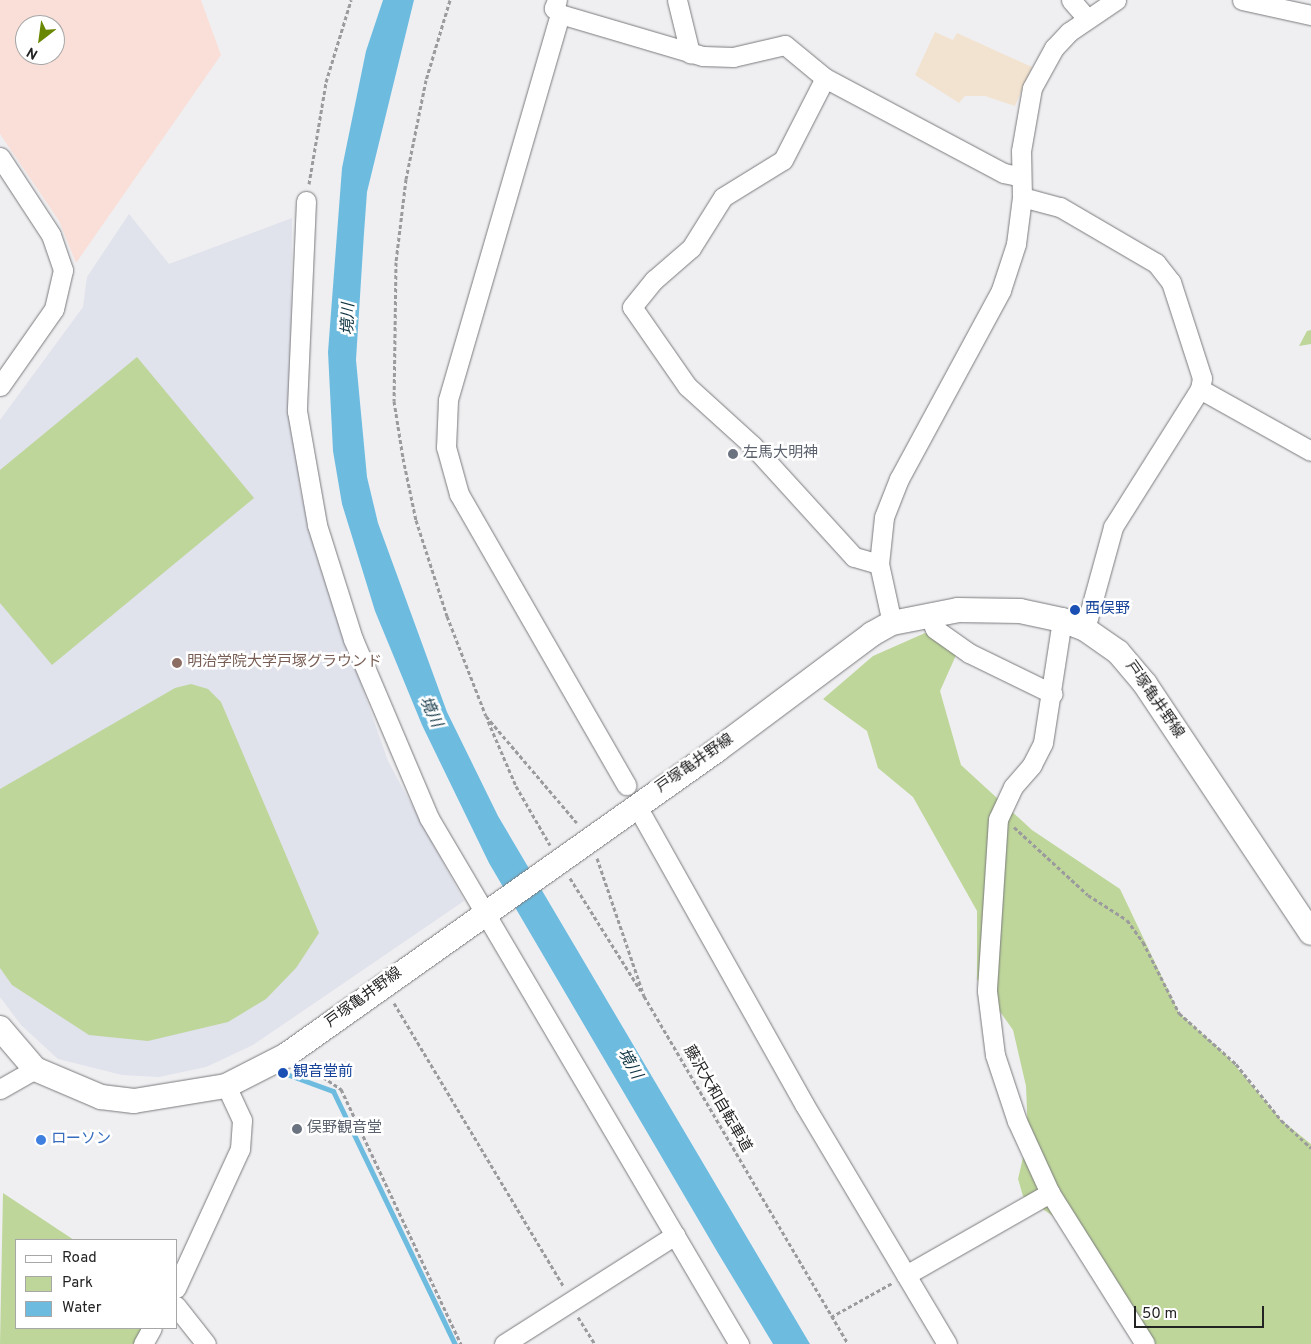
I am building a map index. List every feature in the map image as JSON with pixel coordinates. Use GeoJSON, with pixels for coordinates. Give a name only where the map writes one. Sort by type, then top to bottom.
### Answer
{"type":"FeatureCollection","features":[{"type":"Feature","properties":{"kind":"main road","name":"戸塚亀井野線"},"geometry":{"type":"LineString","coordinates":[[0,1028],[35,1069],[101,1096],[134,1101],[226,1086],[270,1063],[892,623],[929,615],[989,610],[1062,620],[1085,629],[1118,652],[1145,684],[1311,933]]}},
{"type":"Feature","properties":{"kind":"street"},"geometry":{"type":"LineString","coordinates":[[677,0],[690,52]]}},
{"type":"Feature","properties":{"kind":"street"},"geometry":{"type":"LineString","coordinates":[[1071,0],[1086,18]]}},
{"type":"Feature","properties":{"kind":"street"},"geometry":{"type":"LineString","coordinates":[[892,623],[879,564],[884,517],[899,479],[1001,290],[1016,244],[1022,197],[1021,177],[1024,123],[1039,72],[1054,48],[1086,18],[1116,0]]}},
{"type":"Feature","properties":{"kind":"street"},"geometry":{"type":"LineString","coordinates":[[1242,0],[1311,15]]}},
{"type":"Feature","properties":{"kind":"street"},"geometry":{"type":"LineString","coordinates":[[626,785],[459,494],[445,440],[448,400],[558,7],[690,52],[733,57],[785,45],[824,78],[1004,173],[1021,177]]}},
{"type":"Feature","properties":{"kind":"street"},"geometry":{"type":"LineString","coordinates":[[824,78],[783,160],[723,197],[691,248],[632,307],[687,386],[752,445],[854,557],[879,564]]}},
{"type":"Feature","properties":{"kind":"street"},"geometry":{"type":"LineString","coordinates":[[0,158],[50,235],[63,270],[54,309],[0,386]]}},
{"type":"Feature","properties":{"kind":"street"},"geometry":{"type":"LineString","coordinates":[[1022,197],[1060,207],[1165,272],[1202,378],[1200,389],[1113,527],[1085,629]]}},
{"type":"Feature","properties":{"kind":"street"},"geometry":{"type":"LineString","coordinates":[[306,201],[296,411],[317,525],[332,582],[399,757],[485,910],[740,1344]]}},
{"type":"Feature","properties":{"kind":"street"},"geometry":{"type":"LineString","coordinates":[[1200,389],[1311,451]]}},
{"type":"Feature","properties":{"kind":"street"},"geometry":{"type":"LineString","coordinates":[[929,615],[935,629],[970,653],[1053,694]]}},
{"type":"Feature","properties":{"kind":"street"},"geometry":{"type":"LineString","coordinates":[[1062,620],[1053,694],[1043,743],[1012,787],[998,819],[987,950],[987,991],[1000,1073],[1050,1193],[1144,1344]]}},
{"type":"Feature","properties":{"kind":"street"},"geometry":{"type":"LineString","coordinates":[[643,817],[947,1344]]}},
{"type":"Feature","properties":{"kind":"street"},"geometry":{"type":"LineString","coordinates":[[0,1089],[35,1069]]}},
{"type":"Feature","properties":{"kind":"street"},"geometry":{"type":"LineString","coordinates":[[178,1284],[240,1149],[242,1120],[226,1086]]}},
{"type":"Feature","properties":{"kind":"street"},"geometry":{"type":"LineString","coordinates":[[906,1275],[1050,1193]]}},
{"type":"Feature","properties":{"kind":"street"},"geometry":{"type":"LineString","coordinates":[[504,1344],[569,1300],[675,1236]]}},
{"type":"Feature","properties":{"kind":"street"},"geometry":{"type":"LineString","coordinates":[[178,1309],[206,1344]]}},
{"type":"Feature","properties":{"kind":"street"},"geometry":{"type":"LineString","coordinates":[[143,1344],[151,1329]]}},
{"type":"Feature","properties":{"kind":"path"},"geometry":{"type":"LineString","coordinates":[[306,201],[326,82],[351,0]]}},
{"type":"Feature","properties":{"kind":"path"},"geometry":{"type":"LineString","coordinates":[[486,716],[516,786],[556,860],[644,996]]}},
{"type":"Feature","properties":{"kind":"path"},"geometry":{"type":"LineString","coordinates":[[1024,840],[1062,867],[1088,895],[1126,920],[1143,942],[1179,1013],[1236,1064],[1281,1120],[1311,1148]]}},
{"type":"Feature","properties":{"kind":"path","name":"藤沢大和自転車道"},"geometry":{"type":"LineString","coordinates":[[595,852],[644,996],[848,1344]]}},
{"type":"Feature","properties":{"kind":"path"},"geometry":{"type":"LineString","coordinates":[[395,1005],[512,1204],[557,1270],[569,1300],[595,1344]]}},
{"type":"Feature","properties":{"kind":"path"},"geometry":{"type":"LineString","coordinates":[[270,1063],[323,1077],[341,1089],[461,1344]]}},
{"type":"Feature","properties":{"kind":"path"},"geometry":{"type":"LineString","coordinates":[[831,1317],[906,1275]]}},
{"type":"Feature","properties":{"kind":"shaded area"},"geometry":{"type":"Polygon","coordinates":[[[0,0],[201,0],[221,55],[76,263],[59,221],[0,134],[0,0]]]}},
{"type":"Feature","properties":{"kind":"shaded area"},"geometry":{"type":"Polygon","coordinates":[[[935,32],[953,40],[957,33],[1032,67],[1015,106],[985,96],[965,96],[959,103],[915,75],[935,32]]]}},
{"type":"Feature","properties":{"kind":"shaded area","name":"明治学院大学戸塚グラウンド"},"geometry":{"type":"Polygon","coordinates":[[[129,214],[169,264],[292,218],[291,386],[300,490],[319,564],[388,761],[464,901],[253,1045],[206,1067],[159,1077],[122,1075],[58,1059],[21,1025],[0,997],[0,420],[83,307],[87,277],[129,214]]]}},
{"type":"Feature","properties":{"kind":"green space"},"geometry":{"type":"Polygon","coordinates":[[[1311,330],[1311,344],[1299,346],[1307,331],[1311,330]]]}},
{"type":"Feature","properties":{"kind":"green space"},"geometry":{"type":"Polygon","coordinates":[[[137,357],[254,498],[52,665],[0,603],[0,470],[137,357]]]}},
{"type":"Feature","properties":{"kind":"green space"},"geometry":{"type":"Polygon","coordinates":[[[925,633],[957,653],[940,691],[961,765],[1032,830],[1120,889],[1179,1013],[1228,1057],[1281,1120],[1311,1144],[1311,1344],[1150,1344],[1071,1228],[1023,1196],[1018,1179],[1028,1136],[1026,1086],[1013,1030],[977,979],[977,911],[913,797],[878,768],[867,731],[823,699],[873,656],[925,633]]]}},
{"type":"Feature","properties":{"kind":"green space"},"geometry":{"type":"Polygon","coordinates":[[[191,684],[208,689],[221,702],[319,933],[296,968],[266,999],[228,1022],[148,1041],[89,1035],[12,985],[0,968],[0,789],[175,688],[191,684]]]}},
{"type":"Feature","properties":{"kind":"green space"},"geometry":{"type":"Polygon","coordinates":[[[3,1193],[72,1239],[15,1239],[15,1329],[151,1329],[143,1344],[0,1344],[3,1193]]]}},
{"type":"Feature","properties":{"kind":"water","name":"境川"},"geometry":{"type":"Polygon","coordinates":[[[383,0],[414,0],[367,192],[364,233],[356,360],[367,477],[378,523],[447,712],[498,816],[810,1344],[773,1344],[718,1253],[489,863],[422,725],[375,611],[342,504],[333,451],[328,352],[342,168],[366,51],[383,0]]]}},
{"type":"Feature","properties":{"kind":"waterway"},"geometry":{"type":"LineString","coordinates":[[289,1075],[333,1091],[455,1344]]}},
{"type":"Feature","properties":{"kind":"place","name":"左馬大明神"},"geometry":{"type":"Point","coordinates":[733,454]}},
{"type":"Feature","properties":{"kind":"place","name":"西俣野"},"geometry":{"type":"Point","coordinates":[1075,610]}},
{"type":"Feature","properties":{"kind":"place","name":"明治学院大学戸塚グラウンド"},"geometry":{"type":"Point","coordinates":[177,663]}},
{"type":"Feature","properties":{"kind":"place","name":"観音堂前"},"geometry":{"type":"Point","coordinates":[283,1073]}},
{"type":"Feature","properties":{"kind":"place","name":"俣野観音堂"},"geometry":{"type":"Point","coordinates":[297,1129]}},
{"type":"Feature","properties":{"kind":"place","name":"ローソン"},"geometry":{"type":"Point","coordinates":[41,1140]}}]}
